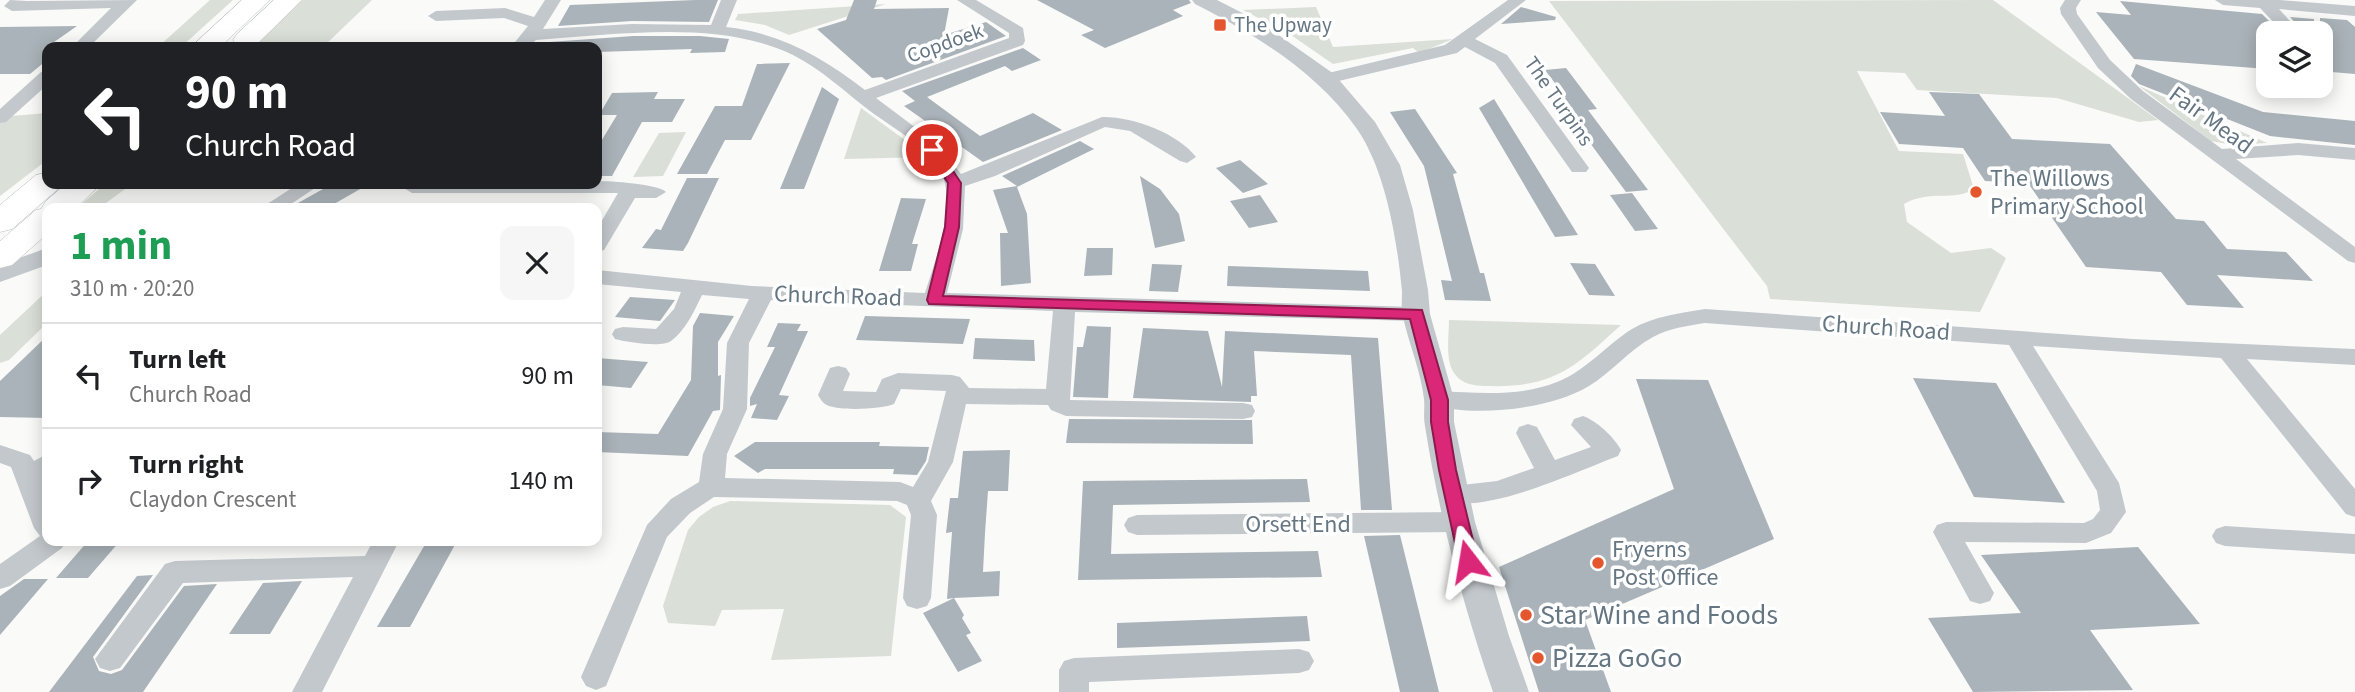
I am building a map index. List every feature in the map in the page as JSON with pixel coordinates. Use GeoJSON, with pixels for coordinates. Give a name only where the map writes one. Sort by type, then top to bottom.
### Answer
{"type":"FeatureCollection","features":[{"type":"Feature","properties":{"kind":"main road"},"geometry":{"type":"LineString","coordinates":[[210,42],[257,0]]}},
{"type":"Feature","properties":{"kind":"main road"},"geometry":{"type":"LineString","coordinates":[[243,42],[289,0]]}},
{"type":"Feature","properties":{"kind":"main road"},"geometry":{"type":"LineString","coordinates":[[0,222],[73,189]]}},
{"type":"Feature","properties":{"kind":"main road"},"geometry":{"type":"LineString","coordinates":[[0,258],[42,207]]}},
{"type":"Feature","properties":{"kind":"street"},"geometry":{"type":"LineString","coordinates":[[20,0],[12,6],[126,2]]}},
{"type":"Feature","properties":{"kind":"street"},"geometry":{"type":"LineString","coordinates":[[529,35],[553,0]]}},
{"type":"Feature","properties":{"kind":"street"},"geometry":{"type":"LineString","coordinates":[[718,30],[729,0]]}},
{"type":"Feature","properties":{"kind":"street","name":"Copdoek"},"geometry":{"type":"LineString","coordinates":[[862,97],[1017,41],[1017,31],[965,0]]}},
{"type":"Feature","properties":{"kind":"street"},"geometry":{"type":"LineString","coordinates":[[1202,0],[1253,26],[1326,79],[1361,119],[1388,165],[1401,210],[1415,290],[1416,314],[1439,400],[1439,422],[1456,508],[1476,586],[1511,692]]}},
{"type":"Feature","properties":{"kind":"street"},"geometry":{"type":"LineString","coordinates":[[1326,79],[1430,56],[1466,41],[1518,0]]}},
{"type":"Feature","properties":{"kind":"street","name":"Fair Mead"},"geometry":{"type":"LineString","coordinates":[[2073,0],[2067,8],[2069,14],[2117,78],[2355,257]]}},
{"type":"Feature","properties":{"kind":"street"},"geometry":{"type":"LineString","coordinates":[[2223,0],[2352,13]]}},
{"type":"Feature","properties":{"kind":"street"},"geometry":{"type":"LineString","coordinates":[[85,42],[126,2]]}},
{"type":"Feature","properties":{"kind":"street"},"geometry":{"type":"LineString","coordinates":[[2269,3],[2283,21]]}},
{"type":"Feature","properties":{"kind":"street"},"geometry":{"type":"LineString","coordinates":[[436,16],[505,13],[529,35],[718,30],[774,41],[798,52],[932,150],[955,183],[955,213],[934,300]]}},
{"type":"Feature","properties":{"kind":"street"},"geometry":{"type":"LineString","coordinates":[[1017,41],[1038,32]]}},
{"type":"Feature","properties":{"kind":"street","name":"The Turpins"},"geometry":{"type":"LineString","coordinates":[[1466,41],[1501,59],[1579,168]]}},
{"type":"Feature","properties":{"kind":"street"},"geometry":{"type":"LineString","coordinates":[[0,118],[42,80]]}},
{"type":"Feature","properties":{"kind":"street"},"geometry":{"type":"LineString","coordinates":[[955,183],[988,172],[1102,122],[1113,120],[1135,125],[1187,157]]}},
{"type":"Feature","properties":{"kind":"street"},"geometry":{"type":"LineString","coordinates":[[2217,155],[2298,149],[2355,154]]}},
{"type":"Feature","properties":{"kind":"street"},"geometry":{"type":"LineString","coordinates":[[602,187],[617,187],[625,198]]}},
{"type":"Feature","properties":{"kind":"street"},"geometry":{"type":"LineString","coordinates":[[69,203],[82,189]]}},
{"type":"Feature","properties":{"kind":"street"},"geometry":{"type":"LineString","coordinates":[[279,203],[303,189]]}},
{"type":"Feature","properties":{"kind":"street"},"geometry":{"type":"LineString","coordinates":[[602,237],[625,198],[656,192]]}},
{"type":"Feature","properties":{"kind":"street"},"geometry":{"type":"LineString","coordinates":[[0,214],[49,198]]}},
{"type":"Feature","properties":{"kind":"street"},"geometry":{"type":"LineString","coordinates":[[0,274],[42,258]]}},
{"type":"Feature","properties":{"kind":"street","name":"Church Road"},"geometry":{"type":"LineString","coordinates":[[602,278],[693,289],[764,293],[1065,305],[1416,314]]}},
{"type":"Feature","properties":{"kind":"street"},"geometry":{"type":"LineString","coordinates":[[623,334],[662,337],[684,311],[693,289]]}},
{"type":"Feature","properties":{"kind":"street"},"geometry":{"type":"LineString","coordinates":[[711,487],[715,454],[735,409],[738,343],[748,319],[764,293]]}},
{"type":"Feature","properties":{"kind":"street"},"geometry":{"type":"LineString","coordinates":[[1065,305],[1057,397],[1059,404],[1066,408],[1243,411]]}},
{"type":"Feature","properties":{"kind":"street","name":"Church Road"},"geometry":{"type":"LineString","coordinates":[[1439,400],[1502,401],[1548,395],[1594,372],[1638,336],[1665,325],[1705,316],[2016,338],[2355,357]]}},
{"type":"Feature","properties":{"kind":"street"},"geometry":{"type":"LineString","coordinates":[[1980,593],[1946,532],[2086,533],[2102,526],[2113,512],[2110,490],[2016,338]]}},
{"type":"Feature","properties":{"kind":"street"},"geometry":{"type":"LineString","coordinates":[[2228,351],[2355,507]]}},
{"type":"Feature","properties":{"kind":"street"},"geometry":{"type":"LineString","coordinates":[[838,374],[830,395],[834,399],[882,400],[886,398],[890,385],[898,381],[952,383],[958,389],[937,473],[929,487],[917,499]]}},
{"type":"Feature","properties":{"kind":"street"},"geometry":{"type":"LineString","coordinates":[[956,396],[1057,397]]}},
{"type":"Feature","properties":{"kind":"street","name":"Orsett End"},"geometry":{"type":"LineString","coordinates":[[1137,525],[1456,508],[1609,450],[1583,425]]}},
{"type":"Feature","properties":{"kind":"street"},"geometry":{"type":"LineString","coordinates":[[1528,433],[1548,471]]}},
{"type":"Feature","properties":{"kind":"street"},"geometry":{"type":"LineString","coordinates":[[0,454],[21,461],[42,514]]}},
{"type":"Feature","properties":{"kind":"street"},"geometry":{"type":"LineString","coordinates":[[30,481],[42,468]]}},
{"type":"Feature","properties":{"kind":"street"},"geometry":{"type":"LineString","coordinates":[[596,677],[656,532],[670,513],[691,497],[711,487],[900,492],[917,499],[923,515],[917,598]]}},
{"type":"Feature","properties":{"kind":"street"},"geometry":{"type":"LineString","coordinates":[[2225,536],[2355,544]]}},
{"type":"Feature","properties":{"kind":"street"},"geometry":{"type":"LineString","coordinates":[[0,578],[45,546]]}},
{"type":"Feature","properties":{"kind":"street"},"geometry":{"type":"LineString","coordinates":[[307,692],[383,546]]}},
{"type":"Feature","properties":{"kind":"street"},"geometry":{"type":"LineString","coordinates":[[110,659],[175,572],[373,566]]}},
{"type":"Feature","properties":{"kind":"street"},"geometry":{"type":"LineString","coordinates":[[1074,692],[1074,670],[1300,661]]}},
{"type":"Feature","properties":{"kind":"shaded area"},"geometry":{"type":"Polygon","coordinates":[[[210,0],[233,0],[187,42],[164,42],[210,0]]]}},
{"type":"Feature","properties":{"kind":"shaded area"},"geometry":{"type":"Polygon","coordinates":[[[296,0],[372,0],[328,42],[254,42],[296,0]]]}},
{"type":"Feature","properties":{"kind":"shaded area"},"geometry":{"type":"Polygon","coordinates":[[[1993,0],[2158,120],[2139,122],[2057,98],[1917,90],[1905,73],[1857,71],[1899,151],[1963,154],[1974,189],[1958,195],[1923,197],[1904,204],[1907,222],[1951,253],[1991,248],[2006,258],[1980,312],[1770,299],[1767,286],[1549,1],[1993,0]]]}},
{"type":"Feature","properties":{"kind":"shaded area"},"geometry":{"type":"Polygon","coordinates":[[[886,4],[789,35],[765,25],[735,20],[738,14],[886,4]]]}},
{"type":"Feature","properties":{"kind":"shaded area"},"geometry":{"type":"Polygon","coordinates":[[[1316,7],[1333,47],[1453,39],[1419,53],[1413,48],[1333,64],[1291,35],[1243,10],[1316,7]]]}},
{"type":"Feature","properties":{"kind":"shaded area"},"geometry":{"type":"Polygon","coordinates":[[[2139,86],[2267,143],[2233,145],[2211,141],[2139,86]]]}},
{"type":"Feature","properties":{"kind":"shaded area"},"geometry":{"type":"Polygon","coordinates":[[[861,108],[928,157],[844,159],[861,108]]]}},
{"type":"Feature","properties":{"kind":"shaded area"},"geometry":{"type":"Polygon","coordinates":[[[42,113],[42,164],[0,196],[0,117],[42,113]]]}},
{"type":"Feature","properties":{"kind":"shaded area"},"geometry":{"type":"Polygon","coordinates":[[[686,132],[663,176],[633,177],[659,133],[686,132]]]}},
{"type":"Feature","properties":{"kind":"shaded area"},"geometry":{"type":"Polygon","coordinates":[[[99,189],[125,189],[106,203],[83,203],[99,189]]]}},
{"type":"Feature","properties":{"kind":"shaded area"},"geometry":{"type":"Polygon","coordinates":[[[42,296],[42,328],[9,360],[0,363],[0,335],[42,296]]]}},
{"type":"Feature","properties":{"kind":"shaded area"},"geometry":{"type":"Polygon","coordinates":[[[1449,320],[1621,325],[1590,353],[1547,379],[1511,386],[1483,386],[1461,380],[1451,368],[1448,348],[1449,320]]]}},
{"type":"Feature","properties":{"kind":"shaded area"},"geometry":{"type":"Polygon","coordinates":[[[730,501],[890,505],[906,517],[891,656],[771,660],[784,609],[722,610],[715,626],[668,623],[663,606],[688,530],[699,517],[713,507],[730,501]]]}},
{"type":"Feature","properties":{"kind":"building"},"geometry":{"type":"Polygon","coordinates":[[[718,0],[709,22],[632,21],[558,26],[570,5],[718,0]]]}},
{"type":"Feature","properties":{"kind":"building"},"geometry":{"type":"Polygon","coordinates":[[[854,0],[877,0],[874,9],[949,8],[944,35],[986,22],[1006,36],[886,80],[882,77],[872,78],[817,29],[846,20],[854,0]]]}},
{"type":"Feature","properties":{"kind":"building"},"geometry":{"type":"Polygon","coordinates":[[[1037,0],[1189,0],[1191,3],[1173,10],[1183,16],[1105,48],[1081,35],[1094,30],[1037,0]]]}},
{"type":"Feature","properties":{"kind":"building"},"geometry":{"type":"Polygon","coordinates":[[[2120,1],[2262,14],[2269,21],[2256,21],[2256,68],[2134,59],[2096,12],[2131,15],[2120,1]]]}},
{"type":"Feature","properties":{"kind":"building"},"geometry":{"type":"Polygon","coordinates":[[[1521,7],[1556,17],[1555,20],[1501,24],[1521,7]]]}},
{"type":"Feature","properties":{"kind":"building"},"geometry":{"type":"Polygon","coordinates":[[[2290,17],[2314,19],[2314,21],[2294,21],[2290,17]]]}},
{"type":"Feature","properties":{"kind":"building"},"geometry":{"type":"Polygon","coordinates":[[[2320,18],[2347,20],[2355,27],[2355,74],[2333,72],[2333,21],[2320,21],[2320,18]]]}},
{"type":"Feature","properties":{"kind":"building"},"geometry":{"type":"Polygon","coordinates":[[[77,26],[54,42],[42,42],[42,64],[30,74],[0,74],[0,27],[77,26]]]}},
{"type":"Feature","properties":{"kind":"building"},"geometry":{"type":"Polygon","coordinates":[[[633,36],[729,39],[725,52],[690,53],[692,49],[602,52],[602,42],[549,42],[633,36]]]}},
{"type":"Feature","properties":{"kind":"building"},"geometry":{"type":"Polygon","coordinates":[[[1023,48],[1041,60],[1012,71],[1005,66],[927,97],[980,136],[1033,113],[1062,130],[983,162],[904,106],[915,101],[902,91],[1023,48]]]}},
{"type":"Feature","properties":{"kind":"building"},"geometry":{"type":"Polygon","coordinates":[[[790,63],[751,140],[725,140],[707,174],[677,174],[715,106],[742,106],[757,64],[790,63]]]}},
{"type":"Feature","properties":{"kind":"building"},"geometry":{"type":"Polygon","coordinates":[[[2136,64],[2263,112],[2355,121],[2355,145],[2270,136],[2139,84],[2131,76],[2136,64]]]}},
{"type":"Feature","properties":{"kind":"building"},"geometry":{"type":"Polygon","coordinates":[[[1566,68],[1597,109],[1588,110],[1648,190],[1626,192],[1560,102],[1566,98],[1545,70],[1566,68]]]}},
{"type":"Feature","properties":{"kind":"building"},"geometry":{"type":"Polygon","coordinates":[[[822,87],[839,99],[804,189],[780,189],[822,87]]]}},
{"type":"Feature","properties":{"kind":"building"},"geometry":{"type":"Polygon","coordinates":[[[658,92],[654,99],[685,99],[672,122],[642,122],[612,176],[602,176],[602,140],[617,115],[602,115],[602,110],[612,93],[658,92]]]}},
{"type":"Feature","properties":{"kind":"building"},"geometry":{"type":"Polygon","coordinates":[[[1929,92],[1979,94],[2012,139],[2110,144],[2176,219],[2204,221],[2227,249],[2286,252],[2313,281],[2217,275],[2244,308],[2187,305],[2161,272],[2086,267],[2028,183],[1985,181],[1963,148],[1899,144],[1880,112],[1945,116],[1929,92]]]}},
{"type":"Feature","properties":{"kind":"building"},"geometry":{"type":"Polygon","coordinates":[[[1494,99],[1578,235],[1555,237],[1479,108],[1494,99]]]}},
{"type":"Feature","properties":{"kind":"building"},"geometry":{"type":"Polygon","coordinates":[[[1415,109],[1457,173],[1453,174],[1480,273],[1484,273],[1491,301],[1445,300],[1441,280],[1452,281],[1424,166],[1390,112],[1415,109]]]}},
{"type":"Feature","properties":{"kind":"building"},"geometry":{"type":"Polygon","coordinates":[[[1080,141],[1094,149],[1017,187],[1027,214],[1031,283],[1001,286],[1000,233],[1008,233],[993,190],[1017,186],[1002,176],[1080,141]]]}},
{"type":"Feature","properties":{"kind":"building"},"geometry":{"type":"Polygon","coordinates":[[[1240,160],[1268,184],[1243,193],[1216,168],[1240,160]]]}},
{"type":"Feature","properties":{"kind":"building"},"geometry":{"type":"Polygon","coordinates":[[[1140,176],[1160,189],[1179,214],[1185,241],[1155,248],[1140,176]]]}},
{"type":"Feature","properties":{"kind":"building"},"geometry":{"type":"Polygon","coordinates":[[[687,178],[719,178],[683,251],[642,248],[656,229],[661,230],[687,178]]]}},
{"type":"Feature","properties":{"kind":"building"},"geometry":{"type":"Polygon","coordinates":[[[323,189],[360,189],[336,203],[298,203],[323,189]]]}},
{"type":"Feature","properties":{"kind":"building"},"geometry":{"type":"Polygon","coordinates":[[[1632,193],[1658,229],[1635,231],[1610,195],[1632,193]]]}},
{"type":"Feature","properties":{"kind":"building"},"geometry":{"type":"Polygon","coordinates":[[[1260,195],[1278,222],[1249,228],[1230,201],[1260,195]]]}},
{"type":"Feature","properties":{"kind":"building"},"geometry":{"type":"Polygon","coordinates":[[[901,198],[926,199],[912,244],[918,244],[911,271],[879,271],[901,198]]]}},
{"type":"Feature","properties":{"kind":"building"},"geometry":{"type":"Polygon","coordinates":[[[1087,248],[1113,248],[1112,275],[1084,276],[1087,248]]]}},
{"type":"Feature","properties":{"kind":"building"},"geometry":{"type":"Polygon","coordinates":[[[1570,263],[1595,264],[1615,296],[1589,295],[1570,263]]]}},
{"type":"Feature","properties":{"kind":"building"},"geometry":{"type":"Polygon","coordinates":[[[1152,264],[1182,265],[1178,292],[1149,291],[1152,264]]]}},
{"type":"Feature","properties":{"kind":"building"},"geometry":{"type":"Polygon","coordinates":[[[1228,266],[1368,271],[1370,291],[1227,286],[1228,266]]]}},
{"type":"Feature","properties":{"kind":"building"},"geometry":{"type":"Polygon","coordinates":[[[630,297],[675,300],[660,321],[615,317],[630,297]]]}},
{"type":"Feature","properties":{"kind":"building"},"geometry":{"type":"Polygon","coordinates":[[[700,313],[734,316],[718,342],[720,410],[713,411],[688,456],[602,452],[602,432],[658,434],[691,380],[693,326],[700,313]]]}},
{"type":"Feature","properties":{"kind":"building"},"geometry":{"type":"Polygon","coordinates":[[[865,316],[970,319],[963,344],[856,340],[865,316]]]}},
{"type":"Feature","properties":{"kind":"building"},"geometry":{"type":"Polygon","coordinates":[[[778,323],[801,324],[797,331],[808,331],[779,395],[789,396],[777,420],[751,418],[757,404],[750,406],[750,398],[775,347],[767,347],[778,323]]]}},
{"type":"Feature","properties":{"kind":"building"},"geometry":{"type":"Polygon","coordinates":[[[1087,326],[1111,327],[1108,398],[1073,397],[1077,347],[1083,347],[1087,326]]]}},
{"type":"Feature","properties":{"kind":"building"},"geometry":{"type":"Polygon","coordinates":[[[1143,328],[1208,331],[1222,387],[1225,331],[1378,338],[1392,510],[1361,510],[1351,355],[1254,351],[1257,396],[1251,396],[1251,402],[1133,398],[1143,328]]]}},
{"type":"Feature","properties":{"kind":"building"},"geometry":{"type":"Polygon","coordinates":[[[975,338],[1034,340],[1035,361],[973,359],[975,338]]]}},
{"type":"Feature","properties":{"kind":"building"},"geometry":{"type":"Polygon","coordinates":[[[42,341],[42,418],[0,417],[0,381],[42,341]]]}},
{"type":"Feature","properties":{"kind":"building"},"geometry":{"type":"Polygon","coordinates":[[[602,358],[648,362],[631,388],[602,385],[602,358]]]}},
{"type":"Feature","properties":{"kind":"building"},"geometry":{"type":"Polygon","coordinates":[[[1913,378],[1996,383],[2065,503],[1974,497],[1913,378]]]}},
{"type":"Feature","properties":{"kind":"building"},"geometry":{"type":"Polygon","coordinates":[[[1636,379],[1708,380],[1774,539],[1585,620],[1611,692],[1539,692],[1499,567],[1674,489],[1636,379]]]}},
{"type":"Feature","properties":{"kind":"building"},"geometry":{"type":"Polygon","coordinates":[[[1069,419],[1252,420],[1253,444],[1066,443],[1069,419]]]}},
{"type":"Feature","properties":{"kind":"building"},"geometry":{"type":"Polygon","coordinates":[[[755,442],[880,442],[879,446],[929,447],[926,461],[917,475],[893,474],[894,469],[765,469],[758,473],[734,456],[755,442]]]}},
{"type":"Feature","properties":{"kind":"building"},"geometry":{"type":"Polygon","coordinates":[[[1010,450],[1008,491],[988,491],[983,572],[1000,571],[999,596],[947,599],[952,532],[946,533],[950,498],[958,498],[963,451],[1010,450]]]}},
{"type":"Feature","properties":{"kind":"building"},"geometry":{"type":"Polygon","coordinates":[[[1307,479],[1310,502],[1113,505],[1111,554],[1318,551],[1322,577],[1078,580],[1083,481],[1307,479]]]}},
{"type":"Feature","properties":{"kind":"building"},"geometry":{"type":"Polygon","coordinates":[[[1400,535],[1439,692],[1400,692],[1364,536],[1400,535]]]}},
{"type":"Feature","properties":{"kind":"building"},"geometry":{"type":"Polygon","coordinates":[[[84,546],[116,546],[88,578],[56,578],[84,546]]]}},
{"type":"Feature","properties":{"kind":"building"},"geometry":{"type":"Polygon","coordinates":[[[424,546],[454,546],[410,627],[377,627],[424,546]]]}},
{"type":"Feature","properties":{"kind":"building"},"geometry":{"type":"Polygon","coordinates":[[[2138,547],[2200,624],[2090,630],[2133,690],[1973,692],[1928,618],[2021,613],[1981,555],[2138,547]]]}},
{"type":"Feature","properties":{"kind":"building"},"geometry":{"type":"Polygon","coordinates":[[[153,575],[93,657],[99,671],[111,674],[122,670],[184,586],[217,584],[143,692],[49,692],[137,576],[153,575]]]}},
{"type":"Feature","properties":{"kind":"building"},"geometry":{"type":"Polygon","coordinates":[[[24,579],[48,579],[0,635],[0,596],[24,579]]]}},
{"type":"Feature","properties":{"kind":"building"},"geometry":{"type":"Polygon","coordinates":[[[302,581],[270,634],[229,634],[263,583],[302,581]]]}},
{"type":"Feature","properties":{"kind":"building"},"geometry":{"type":"Polygon","coordinates":[[[954,598],[971,633],[966,635],[982,661],[958,672],[923,613],[954,598]]]}},
{"type":"Feature","properties":{"kind":"building"},"geometry":{"type":"Polygon","coordinates":[[[1307,616],[1310,641],[1117,648],[1117,623],[1307,616]]]}},
{"type":"Feature","properties":{"kind":"place","name":"The Upway"},"geometry":{"type":"Point","coordinates":[1220,25]}},
{"type":"Feature","properties":{"kind":"place","name":"The Willows Primary School"},"geometry":{"type":"Point","coordinates":[1976,192]}},
{"type":"Feature","properties":{"kind":"place","name":"Fryerns Post Office"},"geometry":{"type":"Point","coordinates":[1598,563]}},
{"type":"Feature","properties":{"kind":"place","name":"Star Wine and Foods"},"geometry":{"type":"Point","coordinates":[1526,615]}},
{"type":"Feature","properties":{"kind":"place","name":"Pizza GoGo"},"geometry":{"type":"Point","coordinates":[1538,658]}},
{"type":"Feature","properties":{"kind":"route"},"geometry":{"type":"LineString","coordinates":[[932,150],[946,166],[955,183],[955,213],[934,300],[1416,314],[1439,400],[1439,422],[1468,561]]}}]}
